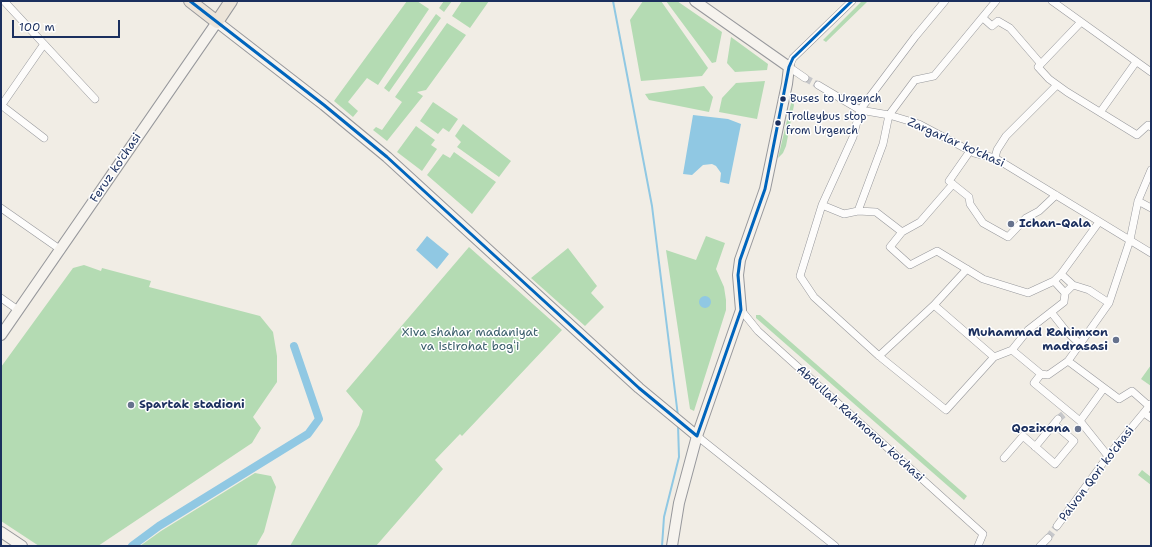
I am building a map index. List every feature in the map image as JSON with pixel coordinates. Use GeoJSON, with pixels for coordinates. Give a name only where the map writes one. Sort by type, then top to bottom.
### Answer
{"type":"FeatureCollection","features":[{"type":"Feature","properties":{"kind":"main road"},"geometry":{"type":"LineString","coordinates":[[190,1],[324,105],[387,157],[684,427],[697,436]]}},
{"type":"Feature","properties":{"kind":"main road","name":"Feruz ko'chasi"},"geometry":{"type":"LineString","coordinates":[[1,335],[61,250],[231,1]]}},
{"type":"Feature","properties":{"kind":"main road"},"geometry":{"type":"LineString","coordinates":[[672,546],[679,503],[697,436],[741,310],[738,275],[740,260],[765,189],[789,67],[695,1]]}},
{"type":"Feature","properties":{"kind":"main road"},"geometry":{"type":"LineString","coordinates":[[1,532],[22,546]]}},
{"type":"Feature","properties":{"kind":"street"},"geometry":{"type":"LineString","coordinates":[[4,1],[95,99]]}},
{"type":"Feature","properties":{"kind":"street"},"geometry":{"type":"LineString","coordinates":[[804,78],[789,67],[793,58],[852,1]]}},
{"type":"Feature","properties":{"kind":"street"},"geometry":{"type":"LineString","coordinates":[[945,1],[915,37],[860,110],[853,137],[822,205],[800,276],[814,297],[879,356],[946,410],[994,356],[1012,350],[1028,330],[1064,302],[1065,293],[1074,285]]}},
{"type":"Feature","properties":{"kind":"street"},"geometry":{"type":"LineString","coordinates":[[858,211],[883,144],[889,115],[915,80],[934,76],[996,1]]}},
{"type":"Feature","properties":{"kind":"street"},"geometry":{"type":"LineString","coordinates":[[1052,1],[1151,72]]}},
{"type":"Feature","properties":{"kind":"street"},"geometry":{"type":"LineString","coordinates":[[983,18],[992,26],[998,21],[1010,28],[1041,64]]}},
{"type":"Feature","properties":{"kind":"street"},"geometry":{"type":"LineString","coordinates":[[1081,22],[1038,67],[1057,85],[1067,92],[1137,135],[1148,126],[1151,127]]}},
{"type":"Feature","properties":{"kind":"street"},"geometry":{"type":"LineString","coordinates":[[44,44],[1,106],[44,138]]}},
{"type":"Feature","properties":{"kind":"street"},"geometry":{"type":"LineString","coordinates":[[1100,111],[1136,62]]}},
{"type":"Feature","properties":{"kind":"street"},"geometry":{"type":"LineString","coordinates":[[818,85],[860,110]]}},
{"type":"Feature","properties":{"kind":"street"},"geometry":{"type":"LineString","coordinates":[[995,158],[997,150],[1006,136],[1057,85]]}},
{"type":"Feature","properties":{"kind":"street","name":"Zargarlar ko'chasi"},"geometry":{"type":"LineString","coordinates":[[860,110],[889,115],[919,124],[970,151],[995,158],[1151,252]]}},
{"type":"Feature","properties":{"kind":"street"},"geometry":{"type":"LineString","coordinates":[[970,151],[949,181],[969,197],[970,204],[983,223],[1008,238],[1026,218],[1039,211],[1056,195]]}},
{"type":"Feature","properties":{"kind":"street"},"geometry":{"type":"LineString","coordinates":[[1012,350],[1041,374],[1048,375],[1068,361],[1081,345],[1109,304],[1130,240],[1138,201],[1151,170]]}},
{"type":"Feature","properties":{"kind":"street"},"geometry":{"type":"LineString","coordinates":[[953,184],[920,222],[902,232],[890,247],[910,265],[937,251],[983,279],[1028,293],[1054,281],[1061,274],[1100,222]]}},
{"type":"Feature","properties":{"kind":"street"},"geometry":{"type":"LineString","coordinates":[[1138,201],[1151,208]]}},
{"type":"Feature","properties":{"kind":"street"},"geometry":{"type":"LineString","coordinates":[[822,205],[844,214],[858,211],[876,212],[902,232]]}},
{"type":"Feature","properties":{"kind":"street"},"geometry":{"type":"LineString","coordinates":[[1,208],[61,250]]}},
{"type":"Feature","properties":{"kind":"street"},"geometry":{"type":"LineString","coordinates":[[879,356],[934,305],[967,269]]}},
{"type":"Feature","properties":{"kind":"street"},"geometry":{"type":"LineString","coordinates":[[1061,274],[1074,285],[1089,290],[1109,304]]}},
{"type":"Feature","properties":{"kind":"street"},"geometry":{"type":"LineString","coordinates":[[1054,281],[1065,293]]}},
{"type":"Feature","properties":{"kind":"street"},"geometry":{"type":"LineString","coordinates":[[1,298],[18,310]]}},
{"type":"Feature","properties":{"kind":"street"},"geometry":{"type":"LineString","coordinates":[[934,305],[994,356]]}},
{"type":"Feature","properties":{"kind":"street","name":"Abdullah Rahmonov ko'chasi"},"geometry":{"type":"LineString","coordinates":[[741,310],[758,330],[984,534],[978,546]]}},
{"type":"Feature","properties":{"kind":"street"},"geometry":{"type":"LineString","coordinates":[[1051,312],[1066,331],[1081,345]]}},
{"type":"Feature","properties":{"kind":"street"},"geometry":{"type":"LineString","coordinates":[[1068,361],[1119,399],[1132,391],[1150,405]]}},
{"type":"Feature","properties":{"kind":"street"},"geometry":{"type":"LineString","coordinates":[[1004,458],[1023,436],[1055,464],[1074,441],[1061,417],[1034,383],[1041,374]]}},
{"type":"Feature","properties":{"kind":"street"},"geometry":{"type":"LineString","coordinates":[[1080,421],[1104,388]]}},
{"type":"Feature","properties":{"kind":"street","name":"Palvon Qori ko'chasi"},"geometry":{"type":"LineString","coordinates":[[1057,526],[1108,456],[1150,405]]}},
{"type":"Feature","properties":{"kind":"street"},"geometry":{"type":"LineString","coordinates":[[1144,413],[1151,418]]}},
{"type":"Feature","properties":{"kind":"street"},"geometry":{"type":"LineString","coordinates":[[1061,417],[1080,421],[1108,456]]}},
{"type":"Feature","properties":{"kind":"street"},"geometry":{"type":"LineString","coordinates":[[1035,447],[1061,417]]}},
{"type":"Feature","properties":{"kind":"street"},"geometry":{"type":"LineString","coordinates":[[697,436],[836,546]]}},
{"type":"Feature","properties":{"kind":"street"},"geometry":{"type":"LineString","coordinates":[[1040,546],[1048,538]]}},
{"type":"Feature","properties":{"kind":"green space"},"geometry":{"type":"Polygon","coordinates":[[[407,1],[417,1],[429,9],[378,85],[367,78],[348,102],[358,111],[353,117],[334,101],[407,1]]]}},
{"type":"Feature","properties":{"kind":"green space"},"geometry":{"type":"Polygon","coordinates":[[[444,1],[452,1],[444,12],[439,8],[444,1]]]}},
{"type":"Feature","properties":{"kind":"green space"},"geometry":{"type":"Polygon","coordinates":[[[462,1],[489,1],[470,28],[452,16],[462,1]]]}},
{"type":"Feature","properties":{"kind":"green space"},"geometry":{"type":"Polygon","coordinates":[[[643,1],[661,1],[708,68],[702,76],[641,81],[630,20],[643,1]]]}},
{"type":"Feature","properties":{"kind":"green space"},"geometry":{"type":"Polygon","coordinates":[[[666,1],[677,1],[722,32],[716,62],[712,63],[666,1]]]}},
{"type":"Feature","properties":{"kind":"green space"},"geometry":{"type":"Polygon","coordinates":[[[862,1],[868,1],[826,42],[823,40],[862,1]]]}},
{"type":"Feature","properties":{"kind":"green space"},"geometry":{"type":"Polygon","coordinates":[[[436,14],[441,18],[389,92],[384,88],[436,14]]]}},
{"type":"Feature","properties":{"kind":"green space"},"geometry":{"type":"Polygon","coordinates":[[[447,23],[466,35],[426,90],[417,92],[423,96],[387,141],[373,130],[376,127],[382,130],[402,102],[395,97],[447,23]]]}},
{"type":"Feature","properties":{"kind":"green space"},"geometry":{"type":"Polygon","coordinates":[[[731,37],[768,64],[767,70],[735,72],[727,63],[731,37]]]}},
{"type":"Feature","properties":{"kind":"green space"},"geometry":{"type":"Polygon","coordinates":[[[765,81],[757,119],[719,112],[722,98],[736,83],[765,81]]]}},
{"type":"Feature","properties":{"kind":"green space"},"geometry":{"type":"Polygon","coordinates":[[[704,86],[713,97],[709,112],[649,100],[645,94],[704,86]]]}},
{"type":"Feature","properties":{"kind":"green space"},"geometry":{"type":"Polygon","coordinates":[[[792,99],[794,105],[786,146],[783,153],[778,158],[792,99]]]}},
{"type":"Feature","properties":{"kind":"green space"},"geometry":{"type":"Polygon","coordinates":[[[433,102],[458,119],[449,132],[443,128],[438,134],[420,121],[433,102]]]}},
{"type":"Feature","properties":{"kind":"green space"},"geometry":{"type":"Polygon","coordinates":[[[463,124],[511,161],[499,177],[457,147],[461,142],[455,136],[463,124]]]}},
{"type":"Feature","properties":{"kind":"green space"},"geometry":{"type":"Polygon","coordinates":[[[416,126],[435,140],[431,145],[437,149],[422,171],[397,152],[416,126]]]}},
{"type":"Feature","properties":{"kind":"green space"},"geometry":{"type":"Polygon","coordinates":[[[454,152],[496,182],[472,214],[427,175],[443,154],[450,158],[454,152]]]}},
{"type":"Feature","properties":{"kind":"green space"},"geometry":{"type":"Polygon","coordinates":[[[706,236],[725,243],[716,269],[724,287],[726,310],[694,411],[690,409],[666,250],[696,260],[706,236]]]}},
{"type":"Feature","properties":{"kind":"green space","name":"Xiva shahar madaniyat va istirohat bogʻi"},"geometry":{"type":"Polygon","coordinates":[[[469,247],[562,330],[462,436],[460,434],[435,460],[443,469],[376,546],[290,546],[359,425],[363,411],[346,391],[469,247]]]}},
{"type":"Feature","properties":{"kind":"green space"},"geometry":{"type":"Polygon","coordinates":[[[568,248],[597,286],[591,293],[604,307],[585,326],[531,278],[568,248]]]}},
{"type":"Feature","properties":{"kind":"green space","name":"Spartak stadioni"},"geometry":{"type":"Polygon","coordinates":[[[84,265],[101,271],[102,268],[151,281],[149,287],[260,316],[273,332],[277,356],[277,382],[253,417],[261,428],[252,443],[98,546],[39,546],[1,521],[1,367],[73,268],[84,265]]]}},
{"type":"Feature","properties":{"kind":"green space"},"geometry":{"type":"Polygon","coordinates":[[[756,315],[760,315],[967,496],[964,500],[756,318],[756,315]]]}},
{"type":"Feature","properties":{"kind":"green space"},"geometry":{"type":"Polygon","coordinates":[[[1151,365],[1151,386],[1141,379],[1151,365]]]}},
{"type":"Feature","properties":{"kind":"green space"},"geometry":{"type":"Polygon","coordinates":[[[1142,470],[1151,477],[1151,485],[1138,475],[1142,470]]]}},
{"type":"Feature","properties":{"kind":"green space"},"geometry":{"type":"Polygon","coordinates":[[[255,473],[271,476],[276,487],[264,532],[256,546],[140,546],[161,531],[255,473]]]}},
{"type":"Feature","properties":{"kind":"water"},"geometry":{"type":"Polygon","coordinates":[[[693,115],[728,119],[741,124],[729,184],[720,182],[721,173],[716,166],[712,164],[703,165],[692,175],[683,174],[693,115]]]}},
{"type":"Feature","properties":{"kind":"water"},"geometry":{"type":"Polygon","coordinates":[[[427,236],[449,254],[437,269],[416,250],[427,236]]]}},
{"type":"Feature","properties":{"kind":"water"},"geometry":{"type":"Polygon","coordinates":[[[707,296],[710,297],[710,307],[703,308],[700,307],[699,300],[700,297],[707,296]]]}},
{"type":"Feature","properties":{"kind":"waterway"},"geometry":{"type":"LineString","coordinates":[[613,1],[652,206],[678,416]]}},
{"type":"Feature","properties":{"kind":"waterway"},"geometry":{"type":"LineString","coordinates":[[132,546],[159,526],[308,434],[319,419],[294,346]]}},
{"type":"Feature","properties":{"kind":"waterway"},"geometry":{"type":"LineString","coordinates":[[662,546],[664,517],[679,457],[678,425]]}},
{"type":"Feature","properties":{"kind":"tunnel"},"geometry":{"type":"LineString","coordinates":[[805,78],[818,85]]}},
{"type":"Feature","properties":{"kind":"tunnel"},"geometry":{"type":"LineString","coordinates":[[1058,419],[1064,414]]}},
{"type":"Feature","properties":{"kind":"tunnel"},"geometry":{"type":"LineString","coordinates":[[1048,538],[1057,526]]}},
{"type":"Feature","properties":{"kind":"transit line"},"geometry":{"type":"LineString","coordinates":[[190,1],[324,105],[387,157],[639,388],[697,436],[741,310],[738,275],[740,260],[765,189],[789,67],[793,58],[852,1]]}},
{"type":"Feature","properties":{"kind":"place","name":"Buses to Urgench"},"geometry":{"type":"Point","coordinates":[783,99]}},
{"type":"Feature","properties":{"kind":"place","name":"Trolleybus stop from Urgench"},"geometry":{"type":"Point","coordinates":[778,123]}},
{"type":"Feature","properties":{"kind":"place","name":"Ichan-Qala"},"geometry":{"type":"Point","coordinates":[1011,224]}},
{"type":"Feature","properties":{"kind":"place","name":"Muhammad Rahimxon madrasasi"},"geometry":{"type":"Point","coordinates":[1116,340]}},
{"type":"Feature","properties":{"kind":"place","name":"Spartak stadioni"},"geometry":{"type":"Point","coordinates":[131,405]}},
{"type":"Feature","properties":{"kind":"place","name":"Qozixona"},"geometry":{"type":"Point","coordinates":[1078,429]}}]}
